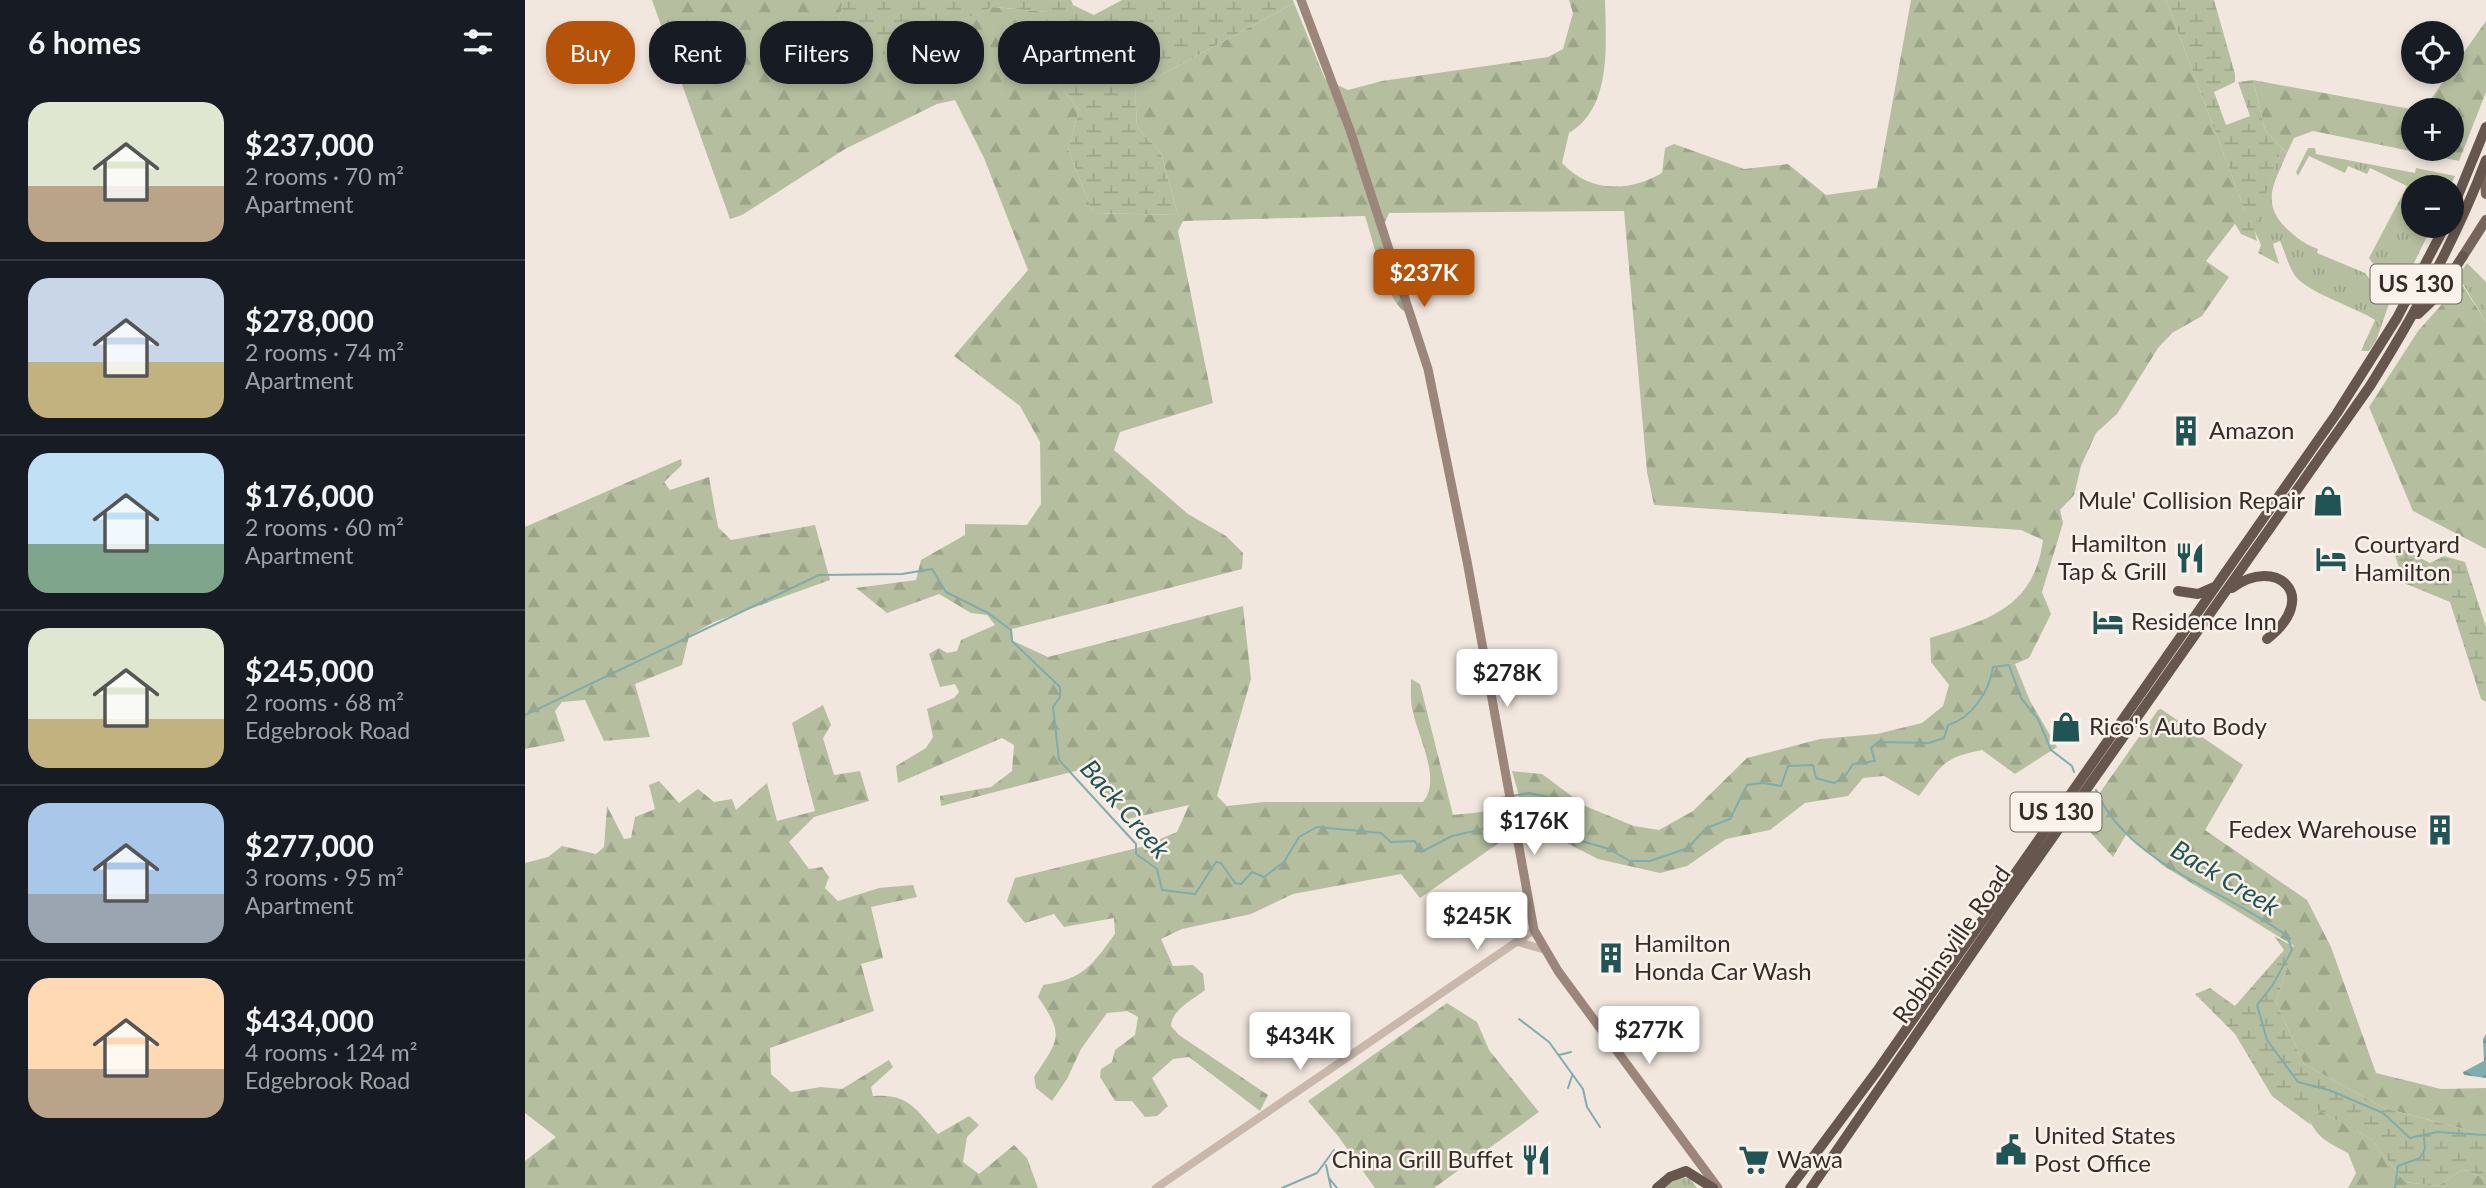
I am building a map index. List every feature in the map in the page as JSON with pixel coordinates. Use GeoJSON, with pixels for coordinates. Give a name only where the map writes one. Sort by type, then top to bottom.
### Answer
{"type":"FeatureCollection","features":[{"type":"Feature","properties":{"kind":"highway"},"geometry":{"type":"LineString","coordinates":[[2464,181],[2486,127]]}},
{"type":"Feature","properties":{"kind":"highway","name":"Robbinsville Road"},"geometry":{"type":"LineString","coordinates":[[1790,1188],[2220,590],[2346,421],[2409,323],[2455,234],[2485,162]]}},
{"type":"Feature","properties":{"kind":"highway","name":"Robbinsville Road"},"geometry":{"type":"LineString","coordinates":[[1811,1188],[2220,590],[2361,378],[2408,299],[2439,238]]}},
{"type":"Feature","properties":{"kind":"highway"},"geometry":{"type":"LineString","coordinates":[[2409,323],[2437,296],[2463,256]]}},
{"type":"Feature","properties":{"kind":"highway"},"geometry":{"type":"LineString","coordinates":[[2346,421],[2345,411],[2361,378]]}},
{"type":"Feature","properties":{"kind":"highway"},"geometry":{"type":"LineString","coordinates":[[2178,591],[2199,594],[2220,590],[2252,578],[2269,577],[2288,587],[2294,601],[2291,613],[2267,639]]}},
{"type":"Feature","properties":{"kind":"highway"},"geometry":{"type":"LineString","coordinates":[[1920,1028],[1920,1017],[1937,984]]}},
{"type":"Feature","properties":{"kind":"highway"},"geometry":{"type":"LineString","coordinates":[[1657,1188],[1670,1177],[1686,1171],[1715,1188]]}},
{"type":"Feature","properties":{"kind":"main road"},"geometry":{"type":"LineString","coordinates":[[1301,0],[1350,130],[1424,357],[1468,564],[1534,930],[1542,948],[1558,971],[1715,1188]]}},
{"type":"Feature","properties":{"kind":"main road"},"geometry":{"type":"LineString","coordinates":[[2485,162],[2486,194]]}},
{"type":"Feature","properties":{"kind":"main road"},"geometry":{"type":"LineString","coordinates":[[2463,256],[2486,220]]}},
{"type":"Feature","properties":{"kind":"street"},"geometry":{"type":"LineString","coordinates":[[1519,939],[1526,930],[1530,916]]}},
{"type":"Feature","properties":{"kind":"street"},"geometry":{"type":"LineString","coordinates":[[1156,1188],[1534,930]]}},
{"type":"Feature","properties":{"kind":"street"},"geometry":{"type":"LineString","coordinates":[[1509,947],[1525,942],[1542,948]]}},
{"type":"Feature","properties":{"kind":"green space"},"geometry":{"type":"Polygon","coordinates":[[[652,0],[843,0],[839,21],[760,21],[760,84],[873,84],[873,59],[887,53],[887,84],[984,84],[984,21],[960,21],[993,7],[1047,12],[1047,21],[998,21],[998,84],[1059,84],[1079,110],[1068,149],[1093,213],[1178,215],[1161,153],[1137,127],[1135,89],[1144,84],[1160,84],[1160,75],[1294,3],[1325,79],[1348,90],[1382,81],[1548,57],[1563,49],[1573,13],[1569,0],[1605,0],[1605,55],[1600,92],[1583,122],[1569,133],[1562,163],[1573,173],[1597,184],[1636,184],[1662,173],[1665,148],[1674,144],[1744,169],[1788,164],[1826,195],[1877,188],[1911,0],[2166,0],[2245,211],[2206,261],[2229,277],[2202,316],[2172,333],[2158,348],[2117,414],[2096,433],[2081,466],[2074,495],[2060,510],[2063,523],[2042,592],[2051,614],[2029,658],[2015,664],[2030,701],[2057,747],[2015,774],[1982,750],[1959,756],[1938,770],[1919,796],[1884,776],[1863,778],[1848,796],[1805,803],[1770,830],[1726,839],[1687,866],[1660,873],[1598,859],[1563,841],[1540,805],[1520,799],[1512,771],[1542,774],[1585,806],[1634,826],[1659,830],[1693,811],[1747,758],[1820,739],[1877,734],[1922,723],[1943,706],[1949,685],[1931,662],[1930,638],[1989,617],[2019,596],[2038,563],[2043,540],[2021,530],[1654,505],[1647,472],[1624,211],[1389,213],[1380,234],[1405,312],[1391,294],[1386,282],[1365,216],[1183,221],[1178,231],[1213,403],[1120,432],[1114,450],[1188,514],[1226,536],[1243,553],[1242,569],[1012,629],[1013,641],[1048,657],[1243,606],[1251,679],[1217,796],[1227,806],[1264,802],[1423,802],[1428,793],[1430,770],[1412,708],[1411,679],[1420,684],[1453,815],[1482,812],[1500,802],[1506,838],[1420,898],[1401,874],[1293,894],[1251,914],[1182,929],[1161,939],[1173,966],[1193,965],[1203,974],[1205,990],[1179,1010],[1171,1026],[1179,1035],[1268,1095],[1260,1111],[1189,1057],[1173,1059],[1152,1078],[1168,1106],[1157,1116],[1145,1117],[1132,1101],[1115,1101],[1100,1077],[1101,1069],[1112,1062],[1115,1050],[1135,1035],[1138,1017],[1127,1011],[1107,1013],[1081,1049],[1067,1079],[1052,1101],[1036,1088],[1034,1077],[1049,1054],[1055,1037],[1052,1021],[1038,997],[1043,985],[1068,979],[1086,969],[1115,934],[1114,918],[1064,927],[1054,914],[1025,923],[1007,901],[1015,878],[1141,847],[1177,832],[1189,805],[1128,819],[1079,770],[941,806],[940,796],[991,787],[1012,771],[1014,745],[1002,738],[898,783],[896,766],[926,748],[933,737],[927,709],[954,698],[959,692],[955,684],[940,687],[929,654],[939,648],[947,653],[957,651],[961,640],[995,625],[987,615],[971,613],[939,594],[887,613],[856,588],[916,580],[921,560],[965,535],[965,524],[1027,525],[1041,504],[1040,442],[1020,406],[954,356],[1028,270],[984,158],[955,100],[937,104],[845,149],[742,215],[730,219],[682,84],[746,84],[746,21],[659,21],[652,0]]]}},
{"type":"Feature","properties":{"kind":"green space"},"geometry":{"type":"Polygon","coordinates":[[[843,0],[1071,0],[1073,5],[1094,15],[1122,0],[1293,0],[1294,3],[1160,75],[1160,21],[1046,21],[1046,12],[993,7],[961,21],[887,21],[887,53],[873,59],[873,21],[839,21],[843,0]]]}},
{"type":"Feature","properties":{"kind":"green space"},"geometry":{"type":"Polygon","coordinates":[[[2166,0],[2214,0],[2235,74],[2235,82],[2214,92],[2226,125],[2250,116],[2238,82],[2253,80],[2265,130],[2282,148],[2254,227],[2257,241],[2241,234],[2234,222],[2245,211],[2166,0]]]}},
{"type":"Feature","properties":{"kind":"green space"},"geometry":{"type":"Polygon","coordinates":[[[2486,21],[2486,92],[2464,148],[2464,98],[2431,98],[2441,84],[2464,84],[2464,52],[2486,21]]]}},
{"type":"Feature","properties":{"kind":"green space"},"geometry":{"type":"Polygon","coordinates":[[[2253,80],[2401,107],[2401,149],[2313,131],[2294,138],[2287,153],[2265,130],[2253,80]]]}},
{"type":"Feature","properties":{"kind":"green space"},"geometry":{"type":"Polygon","coordinates":[[[1059,84],[1144,84],[1135,89],[1137,127],[1161,153],[1178,215],[1093,213],[1068,149],[1079,110],[1059,84]]]}},
{"type":"Feature","properties":{"kind":"green space"},"geometry":{"type":"Polygon","coordinates":[[[2282,148],[2287,153],[2272,192],[2273,209],[2278,219],[2297,238],[2318,249],[2317,253],[2365,273],[2389,304],[2376,341],[2369,351],[2361,351],[2375,320],[2303,283],[2289,265],[2280,241],[2273,244],[2279,264],[2258,253],[2261,245],[2253,227],[2282,148]]]}},
{"type":"Feature","properties":{"kind":"green space"},"geometry":{"type":"Polygon","coordinates":[[[2308,148],[2315,148],[2316,154],[2415,173],[2416,168],[2450,175],[2401,175],[2401,183],[2370,168],[2367,174],[2348,166],[2345,173],[2309,156],[2298,176],[2296,172],[2308,148]]]}},
{"type":"Feature","properties":{"kind":"green space"},"geometry":{"type":"Polygon","coordinates":[[[2401,197],[2401,238],[2426,238],[2397,298],[2369,258],[2401,197]]]}},
{"type":"Feature","properties":{"kind":"green space"},"geometry":{"type":"Polygon","coordinates":[[[2467,263],[2486,282],[2486,322],[2458,276],[2467,263]]]}},
{"type":"Feature","properties":{"kind":"green space"},"geometry":{"type":"Polygon","coordinates":[[[2461,283],[2486,322],[2486,549],[2413,511],[2369,407],[2418,331],[2461,283]]]}},
{"type":"Feature","properties":{"kind":"green space"},"geometry":{"type":"Polygon","coordinates":[[[681,459],[682,465],[664,482],[670,490],[709,477],[718,527],[731,540],[815,525],[830,580],[714,622],[689,636],[682,665],[635,684],[650,737],[604,741],[585,700],[562,702],[555,711],[565,741],[525,749],[525,527],[681,459]]]}},
{"type":"Feature","properties":{"kind":"green space"},"geometry":{"type":"Polygon","coordinates":[[[2391,543],[2430,563],[2444,556],[2465,562],[2486,627],[2486,702],[2481,699],[2450,602],[2404,583],[2391,543]]]}},
{"type":"Feature","properties":{"kind":"green space"},"geometry":{"type":"Polygon","coordinates":[[[823,705],[831,725],[823,738],[834,775],[860,771],[869,801],[814,817],[789,842],[809,869],[822,867],[829,877],[825,888],[838,901],[879,888],[913,885],[917,897],[871,907],[883,958],[861,964],[874,1011],[770,1048],[771,1074],[791,1092],[821,1087],[842,1089],[889,1060],[893,1067],[871,1087],[873,1096],[895,1097],[910,1104],[938,1134],[969,1116],[979,1125],[967,1137],[963,1162],[979,1174],[1014,1145],[1027,1158],[1038,1188],[525,1188],[525,1161],[556,1137],[525,1113],[525,863],[548,857],[562,846],[596,854],[604,847],[607,806],[624,839],[631,838],[635,817],[655,809],[649,785],[659,781],[679,803],[698,789],[714,802],[732,799],[736,810],[767,783],[777,821],[815,811],[792,723],[823,705]]]}},
{"type":"Feature","properties":{"kind":"green space"},"geometry":{"type":"Polygon","coordinates":[[[2161,709],[2243,765],[2205,830],[2307,900],[2331,947],[2376,1073],[2441,1089],[2486,1088],[2486,1135],[2384,1108],[2304,1064],[2276,1002],[2294,946],[2162,865],[2127,833],[2113,857],[2080,821],[2161,709]]]}},
{"type":"Feature","properties":{"kind":"green space"},"geometry":{"type":"Polygon","coordinates":[[[2274,936],[2294,947],[2276,1002],[2304,1064],[2384,1108],[2486,1135],[2486,1179],[2463,1169],[2438,1186],[2405,1182],[2371,1139],[2303,1102],[2311,1125],[2272,1096],[2235,1034],[2195,994],[2210,988],[2235,1006],[2284,950],[2274,936]]]}},
{"type":"Feature","properties":{"kind":"green space"},"geometry":{"type":"Polygon","coordinates":[[[1447,1003],[1477,1022],[1489,1050],[1539,1112],[1434,1188],[1375,1188],[1338,1136],[1308,1101],[1447,1003]]]}},
{"type":"Feature","properties":{"kind":"green space"},"geometry":{"type":"Polygon","coordinates":[[[2302,1101],[2371,1139],[2405,1182],[2438,1186],[2463,1169],[2486,1179],[2486,1188],[2348,1188],[2356,1173],[2348,1153],[2323,1138],[2313,1128],[2302,1101]]]}},
{"type":"Feature","properties":{"kind":"green space"},"geometry":{"type":"Polygon","coordinates":[[[1682,1176],[1691,1180],[1697,1188],[1663,1188],[1682,1176]]]}},
{"type":"Feature","properties":{"kind":"water"},"geometry":{"type":"Polygon","coordinates":[[[2486,1034],[2486,1078],[2464,1075],[2463,1072],[2484,1061],[2483,1039],[2486,1034]]]}},
{"type":"Feature","properties":{"kind":"waterway","name":"Back Creek"},"geometry":{"type":"LineString","coordinates":[[525,715],[819,575],[902,574],[932,569],[946,592],[988,613],[1011,630],[1012,641],[1060,687],[1060,697],[1053,707],[1059,760],[1136,844],[1136,854],[1157,869],[1162,890],[1195,894],[1216,862],[1221,863],[1235,883],[1241,884],[1252,872],[1264,877],[1284,862],[1299,837],[1317,827],[1381,833],[1391,842],[1415,841],[1421,852],[1452,836],[1487,828],[1492,824],[1489,812],[1494,799],[1506,797]]}},
{"type":"Feature","properties":{"kind":"waterway","name":"Back Creek"},"geometry":{"type":"LineString","coordinates":[[1512,796],[1529,793],[1557,799],[1555,814],[1578,840],[1609,849],[1630,861],[1650,861],[1688,848],[1706,828],[1730,819],[1747,785],[1763,783],[1781,786],[1788,766],[1813,765],[1816,778],[1834,783],[1845,776],[1853,764],[1875,761],[1871,748],[1878,742],[1929,743],[1944,738],[1948,725],[1965,717],[1978,703],[1988,686],[1993,667],[2009,665],[2021,698],[2038,719],[2051,750],[2072,766],[2074,772]]}},
{"type":"Feature","properties":{"kind":"waterway","name":"Back Creek"},"geometry":{"type":"LineString","coordinates":[[2096,790],[2111,816],[2131,838],[2154,857],[2287,936],[2292,950],[2272,986],[2257,1005],[2267,1040],[2298,1082],[2329,1090],[2383,1113],[2410,1138],[2437,1132],[2486,1135]]}},
{"type":"Feature","properties":{"kind":"waterway"},"geometry":{"type":"LineString","coordinates":[[1519,1019],[1549,1042],[1583,1089],[1587,1107],[1600,1127]]}},
{"type":"Feature","properties":{"kind":"waterway"},"geometry":{"type":"LineString","coordinates":[[1559,1055],[1571,1052]]}},
{"type":"Feature","properties":{"kind":"waterway"},"geometry":{"type":"LineString","coordinates":[[1568,1088],[1572,1076]]}},
{"type":"Feature","properties":{"kind":"waterway"},"geometry":{"type":"LineString","coordinates":[[2395,1188],[2398,1166],[2420,1158],[2425,1149],[2424,1138]]}},
{"type":"Feature","properties":{"kind":"waterway"},"geometry":{"type":"LineString","coordinates":[[1282,1188],[1317,1173],[1334,1150]]}},
{"type":"Feature","properties":{"kind":"waterway"},"geometry":{"type":"LineString","coordinates":[[1326,1165],[1331,1188]]}},
{"type":"Feature","properties":{"kind":"waterway"},"geometry":{"type":"LineString","coordinates":[[1329,1178],[1337,1188]]}},
{"type":"Feature","properties":{"kind":"place","name":"Amazon"},"geometry":{"type":"Point","coordinates":[2186,431]}},
{"type":"Feature","properties":{"kind":"place","name":"Mule' Collision Repair"},"geometry":{"type":"Point","coordinates":[2328,501]}},
{"type":"Feature","properties":{"kind":"place","name":"Hamilton Tap & Grill"},"geometry":{"type":"Point","coordinates":[2190,558]}},
{"type":"Feature","properties":{"kind":"place","name":"Courtyard Hamilton"},"geometry":{"type":"Point","coordinates":[2331,559]}},
{"type":"Feature","properties":{"kind":"place","name":"Residence Inn"},"geometry":{"type":"Point","coordinates":[2108,622]}},
{"type":"Feature","properties":{"kind":"place","name":"Rico's Auto Body"},"geometry":{"type":"Point","coordinates":[2066,727]}},
{"type":"Feature","properties":{"kind":"place","name":"Fedex Warehouse"},"geometry":{"type":"Point","coordinates":[2440,830]}},
{"type":"Feature","properties":{"kind":"place","name":"Hamilton Honda Car Wash"},"geometry":{"type":"Point","coordinates":[1611,958]}},
{"type":"Feature","properties":{"kind":"place","name":"United States Post Office"},"geometry":{"type":"Point","coordinates":[2011,1150]}},
{"type":"Feature","properties":{"kind":"place","name":"China Grill Buffet"},"geometry":{"type":"Point","coordinates":[1536,1160]}},
{"type":"Feature","properties":{"kind":"place","name":"Wawa"},"geometry":{"type":"Point","coordinates":[1754,1160]}}]}
